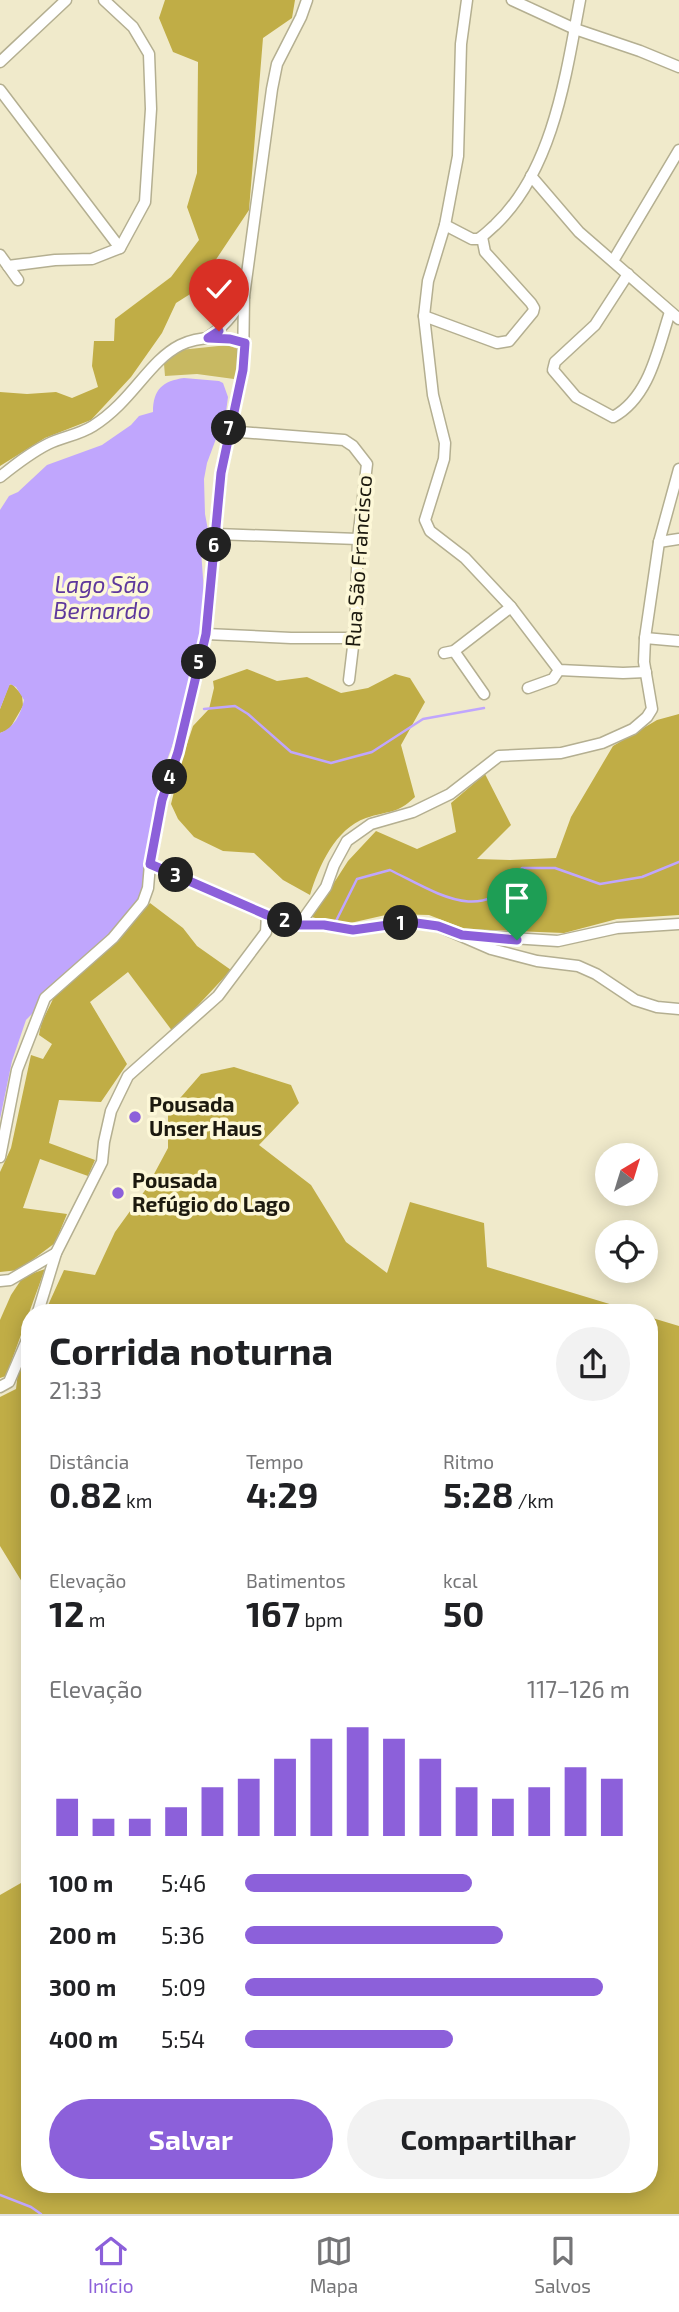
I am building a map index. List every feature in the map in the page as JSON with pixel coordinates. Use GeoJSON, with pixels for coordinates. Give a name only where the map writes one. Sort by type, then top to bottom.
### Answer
{"type":"FeatureCollection","features":[{"type":"Feature","properties":{"kind":"street"},"geometry":{"type":"LineString","coordinates":[[0,62],[66,0]]}},
{"type":"Feature","properties":{"kind":"street"},"geometry":{"type":"LineString","coordinates":[[8,266],[92,258],[120,248],[145,202],[151,109],[149,54],[133,27],[104,0]]}},
{"type":"Feature","properties":{"kind":"street"},"geometry":{"type":"LineString","coordinates":[[0,1157],[17,1070],[45,998],[113,938],[143,902],[148,888],[162,800],[178,752],[206,634],[221,473],[243,370],[244,296],[277,64],[307,0]]}},
{"type":"Feature","properties":{"kind":"street"},"geometry":{"type":"LineString","coordinates":[[467,0],[461,44],[458,156],[445,225],[428,281],[424,316],[433,395],[445,443],[444,459],[425,520],[430,531],[465,558],[511,607],[559,670]]}},
{"type":"Feature","properties":{"kind":"street"},"geometry":{"type":"LineString","coordinates":[[512,0],[575,29],[679,67]]}},
{"type":"Feature","properties":{"kind":"street"},"geometry":{"type":"LineString","coordinates":[[445,225],[472,239],[482,237],[515,203],[531,176],[555,117],[580,0]]}},
{"type":"Feature","properties":{"kind":"street"},"geometry":{"type":"LineString","coordinates":[[0,90],[120,248]]}},
{"type":"Feature","properties":{"kind":"street"},"geometry":{"type":"LineString","coordinates":[[613,261],[679,150]]}},
{"type":"Feature","properties":{"kind":"street"},"geometry":{"type":"LineString","coordinates":[[531,176],[579,232],[613,261],[628,274],[675,315],[639,392],[623,412],[613,417],[576,397],[553,370],[559,356],[594,325],[628,274]]}},
{"type":"Feature","properties":{"kind":"street"},"geometry":{"type":"LineString","coordinates":[[424,316],[497,343],[509,341],[533,312],[531,303],[485,252],[482,237]]}},
{"type":"Feature","properties":{"kind":"street"},"geometry":{"type":"LineString","coordinates":[[0,255],[18,280]]}},
{"type":"Feature","properties":{"kind":"street"},"geometry":{"type":"LineString","coordinates":[[208,338],[219,331],[244,296]]}},
{"type":"Feature","properties":{"kind":"street"},"geometry":{"type":"LineString","coordinates":[[0,477],[21,460],[50,443],[92,427],[115,409],[179,343],[208,338],[245,343]]}},
{"type":"Feature","properties":{"kind":"street","name":"Rua São Francisco"},"geometry":{"type":"LineString","coordinates":[[228,431],[344,440],[353,446],[367,464],[358,539],[354,638],[349,680]]}},
{"type":"Feature","properties":{"kind":"street"},"geometry":{"type":"LineString","coordinates":[[299,925],[326,887],[347,841],[371,824],[413,812],[450,793],[499,756],[561,753],[602,743],[633,729],[647,717],[652,709],[646,672],[645,638],[659,542],[679,469]]}},
{"type":"Feature","properties":{"kind":"street"},"geometry":{"type":"LineString","coordinates":[[216,534],[358,539]]}},
{"type":"Feature","properties":{"kind":"street"},"geometry":{"type":"LineString","coordinates":[[659,542],[679,539]]}},
{"type":"Feature","properties":{"kind":"street"},"geometry":{"type":"LineString","coordinates":[[484,694],[449,652],[511,607]]}},
{"type":"Feature","properties":{"kind":"street"},"geometry":{"type":"LineString","coordinates":[[206,634],[354,638]]}},
{"type":"Feature","properties":{"kind":"street"},"geometry":{"type":"LineString","coordinates":[[645,638],[679,641]]}},
{"type":"Feature","properties":{"kind":"street"},"geometry":{"type":"LineString","coordinates":[[559,670],[646,672]]}},
{"type":"Feature","properties":{"kind":"street"},"geometry":{"type":"LineString","coordinates":[[527,688],[552,679],[559,670]]}},
{"type":"Feature","properties":{"kind":"street"},"geometry":{"type":"LineString","coordinates":[[150,864],[267,915],[299,925],[324,925],[353,930],[409,922],[438,926],[479,945],[537,961],[578,965],[635,1000],[657,1007],[679,1009]]}},
{"type":"Feature","properties":{"kind":"street"},"geometry":{"type":"LineString","coordinates":[[40,1304],[56,1253],[102,1162],[111,1111],[128,1076],[218,996],[266,932],[267,915]]}},
{"type":"Feature","properties":{"kind":"street"},"geometry":{"type":"LineString","coordinates":[[462,935],[558,941],[617,928],[679,924]]}},
{"type":"Feature","properties":{"kind":"street"},"geometry":{"type":"LineString","coordinates":[[0,1281],[10,1280],[56,1253]]}},
{"type":"Feature","properties":{"kind":"street"},"geometry":{"type":"LineString","coordinates":[[0,1387],[9,1382],[21,1354]]}},
{"type":"Feature","properties":{"kind":"shaded area"},"geometry":{"type":"Polygon","coordinates":[[[165,0],[295,0],[292,18],[263,38],[249,210],[195,291],[176,303],[162,333],[131,377],[91,420],[45,438],[0,466],[0,392],[56,392],[72,398],[98,387],[92,366],[94,341],[114,341],[115,319],[171,277],[199,240],[187,207],[197,173],[198,62],[173,52],[159,18],[165,0]]]}},
{"type":"Feature","properties":{"kind":"shaded area"},"geometry":{"type":"Polygon","coordinates":[[[228,345],[238,349],[239,353],[239,365],[234,379],[197,374],[165,376],[164,364],[180,350],[228,345]]]}},
{"type":"Feature","properties":{"kind":"shaded area"},"geometry":{"type":"Polygon","coordinates":[[[247,669],[277,681],[307,677],[341,693],[368,688],[395,674],[410,678],[425,702],[401,745],[415,797],[397,809],[366,818],[345,831],[330,850],[310,895],[283,880],[254,853],[223,851],[194,837],[178,819],[171,804],[193,726],[209,709],[213,681],[247,669]]]}},
{"type":"Feature","properties":{"kind":"shaded area"},"geometry":{"type":"Polygon","coordinates":[[[12,684],[22,695],[23,706],[9,730],[0,733],[0,709],[9,685],[12,684]]]}},
{"type":"Feature","properties":{"kind":"shaded area"},"geometry":{"type":"Polygon","coordinates":[[[679,714],[679,915],[617,919],[564,933],[465,929],[429,915],[390,914],[346,924],[312,917],[348,861],[376,831],[417,849],[456,832],[451,803],[485,774],[511,825],[477,859],[556,858],[571,817],[613,746],[657,720],[679,714]]]}},
{"type":"Feature","properties":{"kind":"shaded area"},"geometry":{"type":"Polygon","coordinates":[[[150,903],[183,928],[197,946],[231,970],[173,1032],[128,972],[90,1002],[127,1064],[101,1102],[59,1100],[49,1143],[95,1160],[88,1176],[40,1159],[23,1208],[67,1214],[55,1243],[19,1270],[0,1272],[0,1172],[11,1148],[31,1055],[43,1059],[52,1044],[39,1035],[44,1018],[56,991],[117,941],[150,903]]]}},
{"type":"Feature","properties":{"kind":"shaded area"},"geometry":{"type":"Polygon","coordinates":[[[234,1067],[291,1085],[299,1103],[259,1145],[311,1185],[346,1242],[387,1273],[410,1202],[484,1223],[487,1267],[610,1304],[49,1304],[64,1270],[95,1275],[115,1232],[146,1189],[168,1148],[168,1112],[201,1074],[234,1067]]]}},
{"type":"Feature","properties":{"kind":"shaded area"},"geometry":{"type":"Polygon","coordinates":[[[45,1269],[32,1304],[21,1304],[21,1335],[6,1376],[0,1378],[0,1320],[23,1277],[45,1269]]]}},
{"type":"Feature","properties":{"kind":"shaded area"},"geometry":{"type":"Polygon","coordinates":[[[658,1320],[679,1326],[679,2214],[0,2214],[0,1895],[21,1883],[21,2193],[658,2193],[658,1320]]]}},
{"type":"Feature","properties":{"kind":"shaded area"},"geometry":{"type":"Polygon","coordinates":[[[21,1366],[21,1580],[0,1546],[0,1397],[16,1389],[21,1366]]]}},
{"type":"Feature","properties":{"kind":"water","name":"Lago São Bernardo"},"geometry":{"type":"Polygon","coordinates":[[[184,378],[219,381],[223,383],[228,397],[226,412],[207,463],[204,479],[208,530],[201,550],[205,606],[200,648],[187,706],[164,768],[153,811],[150,835],[152,861],[136,909],[26,1020],[12,1061],[0,1119],[0,733],[16,720],[24,700],[16,687],[10,684],[0,709],[0,510],[9,496],[18,492],[47,465],[102,445],[131,425],[139,416],[153,412],[157,392],[170,381],[184,378]]]}},
{"type":"Feature","properties":{"kind":"waterway"},"geometry":{"type":"LineString","coordinates":[[204,709],[235,706],[291,752],[331,763],[372,752],[423,719],[484,708]]}},
{"type":"Feature","properties":{"kind":"waterway"},"geometry":{"type":"LineString","coordinates":[[336,921],[357,879],[390,870],[444,896],[477,901],[493,897],[508,886],[522,868],[555,868],[600,884],[642,877],[679,862]]}},
{"type":"Feature","properties":{"kind":"waterway"},"geometry":{"type":"LineString","coordinates":[[0,2195],[31,2207],[41,2214]]}},
{"type":"Feature","properties":{"kind":"place","name":"Pousada Unser Haus"},"geometry":{"type":"Point","coordinates":[135,1117]}},
{"type":"Feature","properties":{"kind":"place","name":"Pousada Refúgio do Lago"},"geometry":{"type":"Point","coordinates":[118,1193]}},
{"type":"Feature","properties":{"kind":"route"},"geometry":{"type":"LineString","coordinates":[[219,331],[208,338],[245,343],[243,370],[221,473],[206,634],[178,752],[162,800],[150,864],[267,915],[299,925],[324,925],[353,930],[409,922],[438,926],[462,935],[517,940]]}}]}
